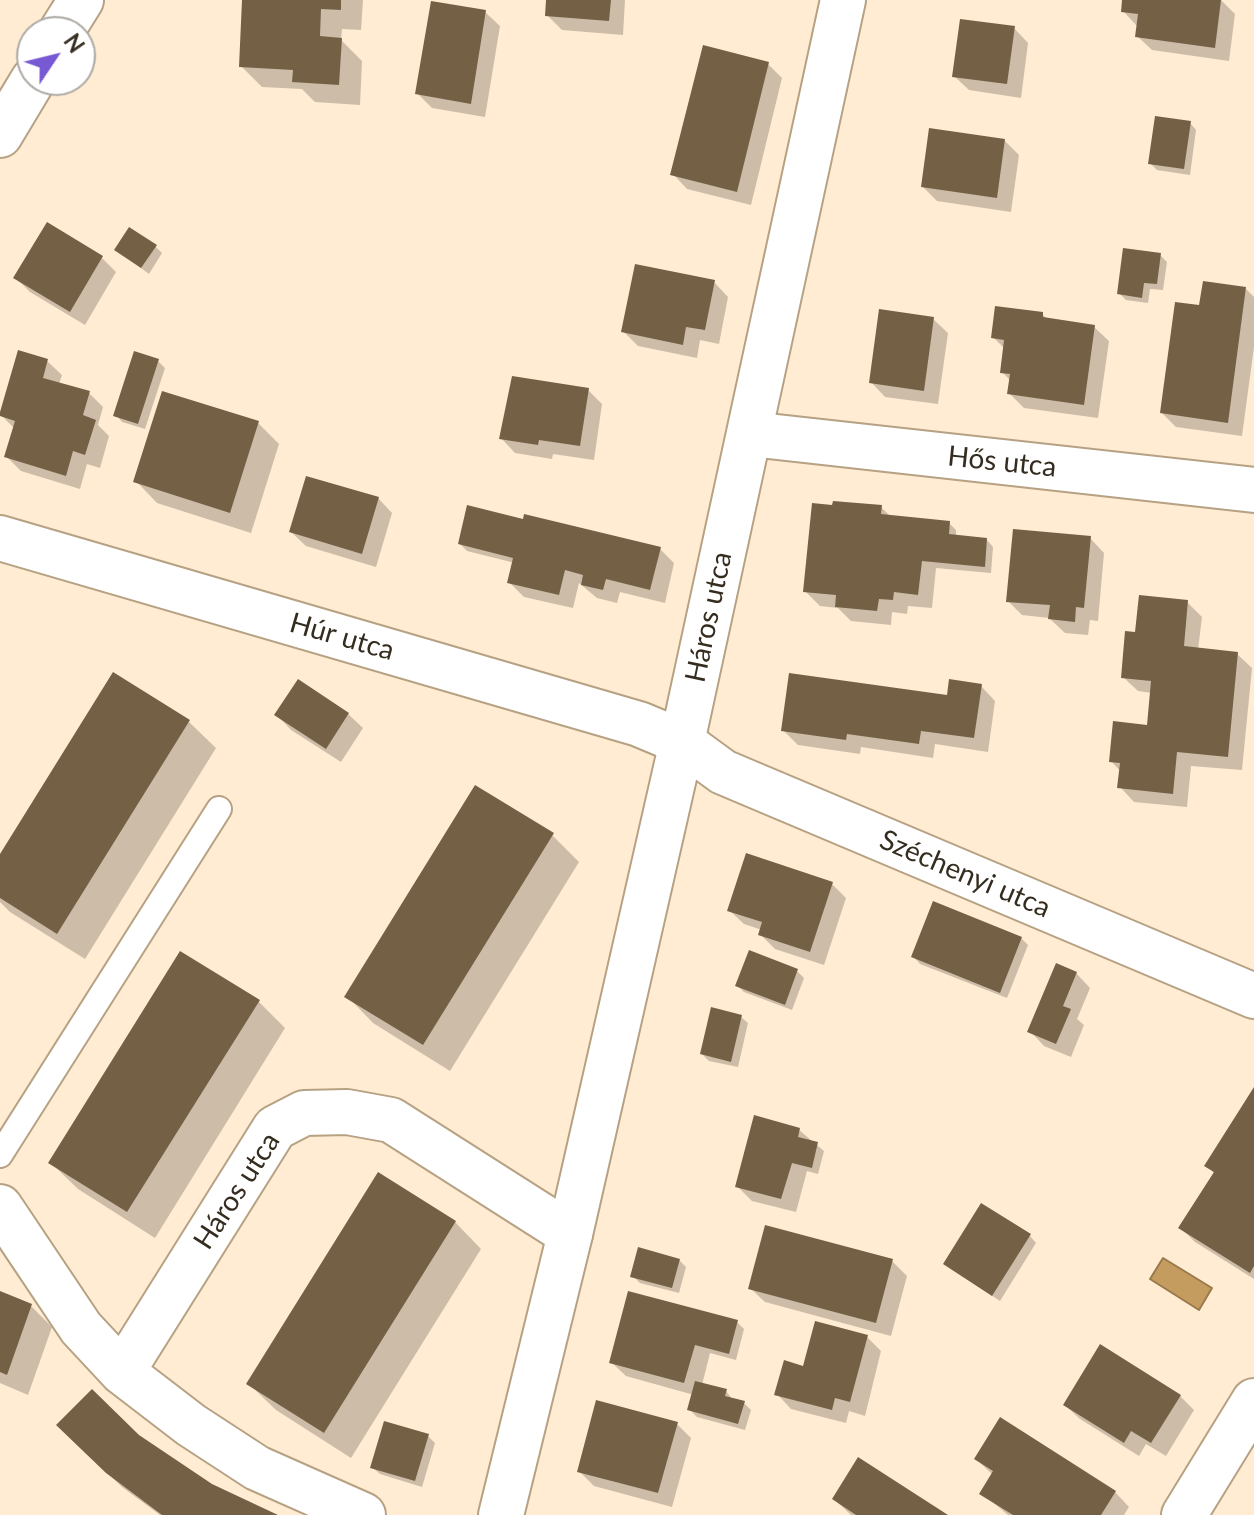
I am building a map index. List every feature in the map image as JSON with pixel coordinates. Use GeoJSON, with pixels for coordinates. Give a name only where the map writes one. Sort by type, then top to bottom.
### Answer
{"type":"FeatureCollection","features":[{"type":"Feature","properties":{"kind":"street","name":"Háros utca"},"geometry":{"type":"LineString","coordinates":[[501,1515],[570,1234],[682,742],[843,0]]}},
{"type":"Feature","properties":{"kind":"street"},"geometry":{"type":"LineString","coordinates":[[0,135],[23,96]]}},
{"type":"Feature","properties":{"kind":"street","name":"Hős utca"},"geometry":{"type":"LineString","coordinates":[[750,434],[1254,490]]}},
{"type":"Feature","properties":{"kind":"street","name":"Húr utca"},"geometry":{"type":"LineString","coordinates":[[0,538],[639,724],[682,742]]}},
{"type":"Feature","properties":{"kind":"street","name":"Széchenyi utca"},"geometry":{"type":"LineString","coordinates":[[682,742],[723,772],[1254,996]]}},
{"type":"Feature","properties":{"kind":"street","name":"Háros utca"},"geometry":{"type":"LineString","coordinates":[[122,1372],[275,1128],[304,1113],[347,1112],[391,1120],[570,1234]]}},
{"type":"Feature","properties":{"kind":"street"},"geometry":{"type":"LineString","coordinates":[[0,1207],[81,1328],[122,1372],[191,1425],[257,1468],[363,1515]]}},
{"type":"Feature","properties":{"kind":"street"},"geometry":{"type":"LineString","coordinates":[[1184,1515],[1250,1415]]}},
{"type":"Feature","properties":{"kind":"lane"},"geometry":{"type":"LineString","coordinates":[[0,1155],[219,809]]}},
{"type":"Feature","properties":{"kind":"shaded area"},"geometry":{"type":"Polygon","coordinates":[[[1163,1258],[1212,1288],[1199,1310],[1150,1279],[1163,1258]]]}},
{"type":"Feature","properties":{"kind":"building"},"geometry":{"type":"Polygon","coordinates":[[[242,0],[341,0],[341,10],[321,9],[320,36],[342,38],[339,85],[292,82],[293,70],[239,67],[242,0]]]}},
{"type":"Feature","properties":{"kind":"building"},"geometry":{"type":"Polygon","coordinates":[[[546,0],[611,0],[609,21],[545,16],[546,0]]]}},
{"type":"Feature","properties":{"kind":"building"},"geometry":{"type":"Polygon","coordinates":[[[1122,0],[1221,0],[1215,48],[1135,37],[1138,14],[1121,12],[1122,0]]]}},
{"type":"Feature","properties":{"kind":"building"},"geometry":{"type":"Polygon","coordinates":[[[431,1],[486,10],[471,104],[415,94],[431,1]]]}},
{"type":"Feature","properties":{"kind":"building"},"geometry":{"type":"Polygon","coordinates":[[[960,19],[1015,26],[1007,84],[952,77],[960,19]]]}},
{"type":"Feature","properties":{"kind":"building"},"geometry":{"type":"Polygon","coordinates":[[[703,45],[769,62],[737,192],[670,175],[703,45]]]}},
{"type":"Feature","properties":{"kind":"building"},"geometry":{"type":"Polygon","coordinates":[[[1155,116],[1191,121],[1184,169],[1148,164],[1155,116]]]}},
{"type":"Feature","properties":{"kind":"building"},"geometry":{"type":"Polygon","coordinates":[[[929,128],[1005,139],[997,198],[921,187],[929,128]]]}},
{"type":"Feature","properties":{"kind":"building"},"geometry":{"type":"Polygon","coordinates":[[[47,222],[103,256],[70,312],[13,278],[47,222]]]}},
{"type":"Feature","properties":{"kind":"building"},"geometry":{"type":"Polygon","coordinates":[[[129,227],[157,245],[141,268],[114,250],[129,227]]]}},
{"type":"Feature","properties":{"kind":"building"},"geometry":{"type":"Polygon","coordinates":[[[1123,248],[1161,253],[1157,284],[1144,283],[1142,298],[1117,294],[1123,248]]]}},
{"type":"Feature","properties":{"kind":"building"},"geometry":{"type":"Polygon","coordinates":[[[635,264],[715,280],[705,330],[686,327],[683,345],[621,332],[635,264]]]}},
{"type":"Feature","properties":{"kind":"building"},"geometry":{"type":"Polygon","coordinates":[[[1203,281],[1246,287],[1228,423],[1160,413],[1175,302],[1199,305],[1203,281]]]}},
{"type":"Feature","properties":{"kind":"building"},"geometry":{"type":"Polygon","coordinates":[[[995,306],[1043,312],[1043,317],[1095,325],[1084,405],[1007,394],[1010,374],[1000,373],[1004,340],[991,338],[995,306]]]}},
{"type":"Feature","properties":{"kind":"building"},"geometry":{"type":"Polygon","coordinates":[[[879,309],[934,317],[924,391],[869,383],[879,309]]]}},
{"type":"Feature","properties":{"kind":"building"},"geometry":{"type":"Polygon","coordinates":[[[18,350],[48,359],[43,378],[90,391],[83,415],[96,420],[85,455],[73,451],[66,476],[4,457],[15,421],[0,416],[0,412],[18,350]]]}},
{"type":"Feature","properties":{"kind":"building"},"geometry":{"type":"Polygon","coordinates":[[[134,351],[159,359],[138,424],[113,416],[134,351]]]}},
{"type":"Feature","properties":{"kind":"building"},"geometry":{"type":"Polygon","coordinates":[[[512,376],[589,388],[580,446],[539,440],[538,445],[499,439],[512,376]]]}},
{"type":"Feature","properties":{"kind":"building"},"geometry":{"type":"Polygon","coordinates":[[[162,391],[259,421],[230,513],[133,482],[162,391]]]}},
{"type":"Feature","properties":{"kind":"building"},"geometry":{"type":"Polygon","coordinates":[[[306,476],[379,497],[362,554],[289,532],[306,476]]]}},
{"type":"Feature","properties":{"kind":"building"},"geometry":{"type":"Polygon","coordinates":[[[833,501],[882,505],[881,514],[950,521],[949,534],[987,538],[985,567],[922,561],[918,595],[894,592],[893,600],[879,599],[877,611],[835,607],[836,595],[803,592],[812,503],[832,505],[833,501]]]}},
{"type":"Feature","properties":{"kind":"building"},"geometry":{"type":"Polygon","coordinates":[[[467,505],[523,519],[524,514],[661,547],[650,590],[606,579],[603,590],[581,585],[583,575],[565,570],[559,595],[507,583],[513,558],[458,544],[467,505]]]}},
{"type":"Feature","properties":{"kind":"building"},"geometry":{"type":"Polygon","coordinates":[[[1013,529],[1091,536],[1084,608],[1076,607],[1075,622],[1048,619],[1050,605],[1006,602],[1013,529]]]}},
{"type":"Feature","properties":{"kind":"building"},"geometry":{"type":"Polygon","coordinates":[[[1139,595],[1188,600],[1184,646],[1238,652],[1228,757],[1177,752],[1173,794],[1117,788],[1120,763],[1109,762],[1113,721],[1147,725],[1151,681],[1121,678],[1125,631],[1135,632],[1139,595]]]}},
{"type":"Feature","properties":{"kind":"building"},"geometry":{"type":"Polygon","coordinates":[[[113,672],[190,720],[57,934],[0,898],[0,854],[113,672]]]}},
{"type":"Feature","properties":{"kind":"building"},"geometry":{"type":"Polygon","coordinates":[[[789,673],[947,695],[949,679],[982,684],[974,738],[921,731],[919,744],[847,734],[846,740],[781,731],[789,673]]]}},
{"type":"Feature","properties":{"kind":"building"},"geometry":{"type":"Polygon","coordinates":[[[298,679],[349,713],[326,749],[274,715],[298,679]]]}},
{"type":"Feature","properties":{"kind":"building"},"geometry":{"type":"Polygon","coordinates":[[[475,785],[554,833],[423,1045],[344,997],[475,785]]]}},
{"type":"Feature","properties":{"kind":"building"},"geometry":{"type":"Polygon","coordinates":[[[746,853],[833,882],[810,952],[758,935],[762,922],[727,911],[746,853]]]}},
{"type":"Feature","properties":{"kind":"building"},"geometry":{"type":"Polygon","coordinates":[[[933,901],[1022,937],[1000,993],[911,957],[933,901]]]}},
{"type":"Feature","properties":{"kind":"building"},"geometry":{"type":"Polygon","coordinates":[[[749,950],[798,969],[785,1005],[735,986],[749,950]]]}},
{"type":"Feature","properties":{"kind":"building"},"geometry":{"type":"Polygon","coordinates":[[[180,951],[260,1000],[127,1212],[48,1163],[180,951]]]}},
{"type":"Feature","properties":{"kind":"building"},"geometry":{"type":"Polygon","coordinates":[[[1056,963],[1077,972],[1063,1006],[1071,1009],[1056,1044],[1027,1032],[1056,963]]]}},
{"type":"Feature","properties":{"kind":"building"},"geometry":{"type":"Polygon","coordinates":[[[711,1007],[742,1015],[731,1062],[700,1054],[711,1007]]]}},
{"type":"Feature","properties":{"kind":"building"},"geometry":{"type":"Polygon","coordinates":[[[1254,1087],[1254,1266],[1250,1273],[1178,1228],[1214,1172],[1204,1166],[1254,1087]]]}},
{"type":"Feature","properties":{"kind":"building"},"geometry":{"type":"Polygon","coordinates":[[[754,1115],[800,1128],[798,1137],[818,1142],[812,1168],[792,1163],[781,1199],[735,1187],[754,1115]]]}},
{"type":"Feature","properties":{"kind":"building"},"geometry":{"type":"Polygon","coordinates":[[[378,1172],[456,1221],[324,1433],[246,1384],[378,1172]]]}},
{"type":"Feature","properties":{"kind":"building"},"geometry":{"type":"Polygon","coordinates":[[[981,1203],[1031,1234],[992,1296],[943,1264],[981,1203]]]}},
{"type":"Feature","properties":{"kind":"building"},"geometry":{"type":"Polygon","coordinates":[[[765,1225],[893,1259],[876,1323],[748,1289],[765,1225]]]}},
{"type":"Feature","properties":{"kind":"building"},"geometry":{"type":"Polygon","coordinates":[[[638,1247],[680,1259],[672,1288],[630,1277],[638,1247]]]}},
{"type":"Feature","properties":{"kind":"building"},"geometry":{"type":"Polygon","coordinates":[[[0,1291],[32,1304],[7,1375],[0,1372],[0,1291]]]}},
{"type":"Feature","properties":{"kind":"building"},"geometry":{"type":"Polygon","coordinates":[[[628,1291],[738,1320],[729,1354],[695,1345],[684,1383],[609,1363],[628,1291]]]}},
{"type":"Feature","properties":{"kind":"building"},"geometry":{"type":"Polygon","coordinates":[[[815,1321],[868,1335],[850,1402],[835,1398],[832,1410],[774,1395],[784,1360],[803,1366],[815,1321]]]}},
{"type":"Feature","properties":{"kind":"building"},"geometry":{"type":"Polygon","coordinates":[[[1100,1344],[1181,1395],[1151,1443],[1131,1431],[1124,1443],[1063,1405],[1100,1344]]]}},
{"type":"Feature","properties":{"kind":"building"},"geometry":{"type":"Polygon","coordinates":[[[695,1381],[727,1389],[725,1396],[745,1401],[738,1424],[687,1410],[695,1381]]]}},
{"type":"Feature","properties":{"kind":"building"},"geometry":{"type":"Polygon","coordinates":[[[92,1389],[139,1435],[212,1484],[278,1515],[162,1515],[106,1473],[56,1425],[92,1389]]]}},
{"type":"Feature","properties":{"kind":"building"},"geometry":{"type":"Polygon","coordinates":[[[596,1400],[678,1422],[658,1493],[577,1472],[596,1400]]]}},
{"type":"Feature","properties":{"kind":"building"},"geometry":{"type":"Polygon","coordinates":[[[1000,1417],[1116,1491],[1101,1515],[1013,1515],[979,1494],[993,1471],[974,1459],[1000,1417]]]}},
{"type":"Feature","properties":{"kind":"building"},"geometry":{"type":"Polygon","coordinates":[[[384,1421],[429,1434],[415,1481],[370,1468],[384,1421]]]}},
{"type":"Feature","properties":{"kind":"building"},"geometry":{"type":"Polygon","coordinates":[[[858,1457],[948,1515],[856,1515],[832,1499],[858,1457]]]}}]}
